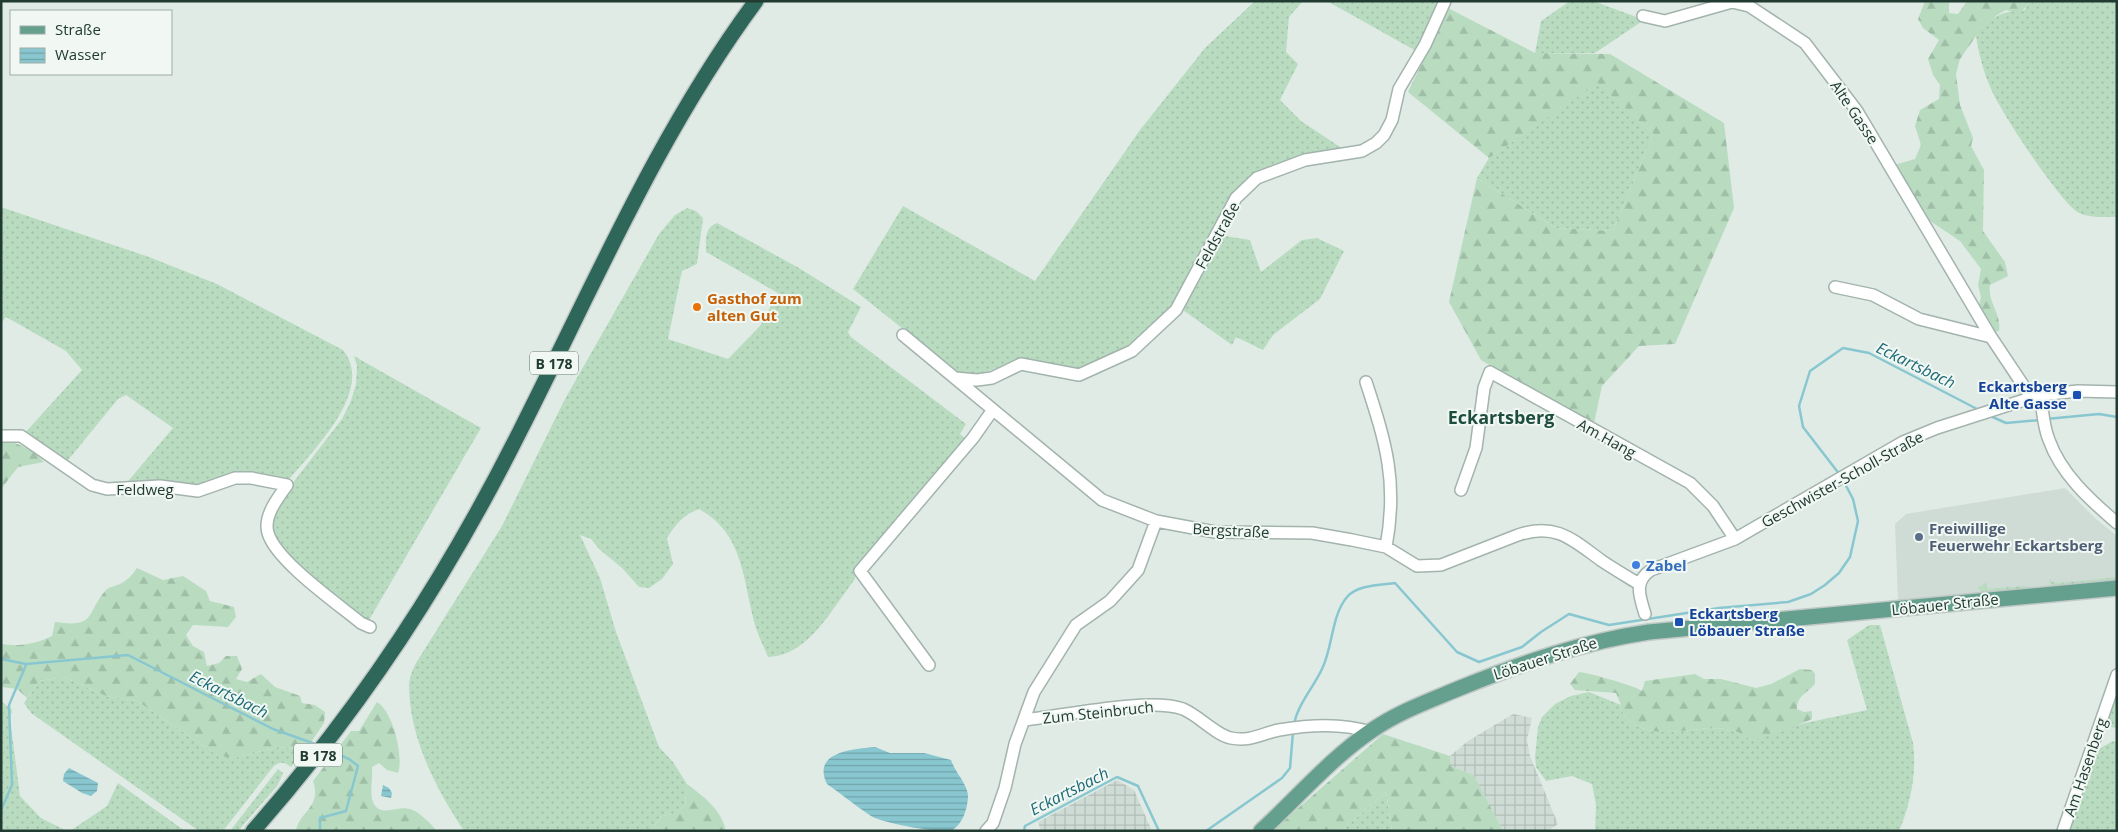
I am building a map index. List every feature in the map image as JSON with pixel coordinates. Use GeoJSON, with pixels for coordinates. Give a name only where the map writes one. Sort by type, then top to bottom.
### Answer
{"type":"FeatureCollection","features":[{"type":"Feature","properties":{"kind":"highway","name":"B 178"},"geometry":{"type":"LineString","coordinates":[[253,831],[290,789],[345,720],[388,659],[438,580],[520,431],[629,213],[691,99],[756,1]]}},
{"type":"Feature","properties":{"kind":"main road","name":"Löbauer Straße"},"geometry":{"type":"LineString","coordinates":[[1261,831],[1370,732],[1415,707],[1534,659],[1647,624],[2117,588]]}},
{"type":"Feature","properties":{"kind":"street","name":"Feldstraße"},"geometry":{"type":"LineString","coordinates":[[955,378],[977,380],[992,378],[1021,364],[1079,375],[1132,351],[1176,310],[1236,198],[1257,178],[1305,160],[1362,151],[1376,143],[1384,135],[1392,120],[1399,89],[1425,45],[1446,1]]}},
{"type":"Feature","properties":{"kind":"street","name":"Alte Gasse"},"geometry":{"type":"LineString","coordinates":[[1642,16],[1665,21],[1732,2],[1749,6],[1805,43],[1857,111],[1991,337],[2036,396],[2054,452],[2063,467],[2078,486],[2117,522]]}},
{"type":"Feature","properties":{"kind":"street"},"geometry":{"type":"LineString","coordinates":[[1835,287],[1873,295],[1919,319],[1991,337]]}},
{"type":"Feature","properties":{"kind":"street","name":"Bergstraße"},"geometry":{"type":"LineString","coordinates":[[903,335],[992,411],[1102,500],[1156,521],[1215,532],[1312,533],[1386,547],[1417,566],[1441,565],[1531,530],[1556,532],[1568,536],[1638,584]]}},
{"type":"Feature","properties":{"kind":"street","name":"Am Hang"},"geometry":{"type":"LineString","coordinates":[[1461,490],[1476,448],[1484,388],[1490,372],[1690,483],[1713,506],[1735,539]]}},
{"type":"Feature","properties":{"kind":"street"},"geometry":{"type":"LineString","coordinates":[[982,401],[985,388],[992,378]]}},
{"type":"Feature","properties":{"kind":"street"},"geometry":{"type":"LineString","coordinates":[[1366,382],[1386,443],[1391,486],[1392,518],[1386,547]]}},
{"type":"Feature","properties":{"kind":"street","name":"Geschwister-Scholl-Straße"},"geometry":{"type":"LineString","coordinates":[[1638,584],[1644,574],[1651,570],[1735,539],[1917,436],[1975,414],[2036,396],[2078,390],[2117,392]]}},
{"type":"Feature","properties":{"kind":"street"},"geometry":{"type":"LineString","coordinates":[[929,665],[860,570],[973,438],[992,411]]}},
{"type":"Feature","properties":{"kind":"street","name":"Feldweg"},"geometry":{"type":"LineString","coordinates":[[1,436],[21,436],[92,485],[107,488],[160,486],[198,491],[235,478],[251,478],[287,485],[271,508],[268,532],[275,548],[304,576],[361,623],[370,627]]}},
{"type":"Feature","properties":{"kind":"street","name":"Zum Steinbruch"},"geometry":{"type":"LineString","coordinates":[[986,831],[992,823],[1005,788],[1015,744],[1034,692],[1076,626],[1110,601],[1138,570],[1156,521]]}},
{"type":"Feature","properties":{"kind":"street"},"geometry":{"type":"LineString","coordinates":[[1638,584],[1638,591],[1647,624]]}},
{"type":"Feature","properties":{"kind":"street","name":"Am Hasenberg"},"geometry":{"type":"LineString","coordinates":[[2063,831],[2117,675]]}},
{"type":"Feature","properties":{"kind":"street","name":"Zum Steinbruch"},"geometry":{"type":"LineString","coordinates":[[1024,720],[1156,704],[1183,709],[1230,738],[1258,738],[1284,730],[1302,728],[1347,727],[1370,732]]}},
{"type":"Feature","properties":{"kind":"shaded area"},"geometry":{"type":"Polygon","coordinates":[[[2065,488],[2096,519],[2117,536],[2117,580],[1898,601],[1895,524],[1906,514],[2065,488]]]}},
{"type":"Feature","properties":{"kind":"shaded area"},"geometry":{"type":"Polygon","coordinates":[[[1513,714],[1532,718],[1527,740],[1530,756],[1558,824],[1548,831],[1503,831],[1474,775],[1451,766],[1450,756],[1468,741],[1513,714]]]}},
{"type":"Feature","properties":{"kind":"shaded area"},"geometry":{"type":"Polygon","coordinates":[[[1117,780],[1134,790],[1152,831],[1041,831],[1038,822],[1117,780]]]}},
{"type":"Feature","properties":{"kind":"green space"},"geometry":{"type":"Polygon","coordinates":[[[1255,1],[1303,1],[1289,17],[1286,52],[1298,64],[1280,100],[1301,121],[1346,151],[1303,157],[1233,197],[1173,304],[1161,319],[1135,344],[1080,372],[1020,359],[984,373],[958,373],[853,289],[903,206],[1035,281],[1140,130],[1205,48],[1255,1]]]}},
{"type":"Feature","properties":{"kind":"green space"},"geometry":{"type":"Polygon","coordinates":[[[1327,1],[1441,1],[1416,51],[1327,1]]]}},
{"type":"Feature","properties":{"kind":"green space"},"geometry":{"type":"Polygon","coordinates":[[[1570,1],[1593,1],[1642,19],[1641,22],[1595,53],[1535,53],[1541,21],[1570,1]]]}},
{"type":"Feature","properties":{"kind":"green space"},"geometry":{"type":"Polygon","coordinates":[[[1925,1],[1949,1],[1949,13],[1958,14],[1967,1],[2029,1],[2023,10],[2014,12],[2006,10],[1997,15],[1976,36],[1960,59],[1956,74],[1960,105],[1973,138],[1971,146],[1984,170],[1983,231],[2005,262],[2008,276],[1990,285],[1999,331],[1994,332],[1979,306],[1981,297],[1978,285],[1981,269],[1960,241],[1927,219],[1894,165],[1915,159],[1921,145],[1915,126],[1920,110],[1939,99],[1940,85],[1933,75],[1928,59],[1939,40],[1923,28],[1918,19],[1925,1]]]}},
{"type":"Feature","properties":{"kind":"green space"},"geometry":{"type":"Polygon","coordinates":[[[2029,1],[2117,1],[2117,217],[2088,216],[2079,213],[2070,206],[2032,156],[2007,118],[1989,85],[1976,36],[1997,16],[2025,10],[2029,1]]]}},
{"type":"Feature","properties":{"kind":"green space"},"geometry":{"type":"Polygon","coordinates":[[[1448,8],[1535,53],[1610,54],[1724,123],[1734,208],[1675,344],[1639,346],[1602,386],[1593,428],[1481,360],[1449,302],[1477,178],[1556,228],[1613,231],[1653,134],[1598,83],[1489,158],[1408,92],[1448,8]]]}},
{"type":"Feature","properties":{"kind":"green space"},"geometry":{"type":"Polygon","coordinates":[[[1598,82],[1653,134],[1613,231],[1556,228],[1477,178],[1489,158],[1598,82]]]}},
{"type":"Feature","properties":{"kind":"green space"},"geometry":{"type":"Polygon","coordinates":[[[1,207],[149,257],[217,284],[343,350],[351,366],[352,384],[346,402],[324,438],[286,483],[253,476],[204,487],[124,486],[173,428],[126,395],[118,399],[64,465],[23,435],[82,370],[66,351],[6,317],[1,323],[1,207]]]}},
{"type":"Feature","properties":{"kind":"green space"},"geometry":{"type":"Polygon","coordinates":[[[687,208],[696,211],[703,218],[697,264],[682,271],[668,339],[728,359],[760,326],[778,293],[706,252],[708,231],[717,223],[799,268],[861,307],[848,332],[851,337],[966,424],[960,434],[967,440],[856,569],[855,579],[818,628],[807,640],[783,655],[768,657],[756,628],[740,561],[734,546],[714,519],[699,509],[680,520],[667,538],[673,564],[662,579],[649,588],[639,587],[591,539],[580,535],[600,578],[616,632],[659,747],[673,762],[687,784],[685,805],[677,813],[662,816],[650,831],[464,831],[434,780],[419,743],[410,704],[409,685],[411,674],[416,663],[502,526],[565,399],[659,234],[675,215],[687,208]]]}},
{"type":"Feature","properties":{"kind":"green space"},"geometry":{"type":"Polygon","coordinates":[[[1219,235],[1250,240],[1261,272],[1302,240],[1317,238],[1344,251],[1320,299],[1273,335],[1263,350],[1236,337],[1232,345],[1180,308],[1219,235]]]}},
{"type":"Feature","properties":{"kind":"green space"},"geometry":{"type":"Polygon","coordinates":[[[354,356],[481,428],[369,620],[364,620],[285,555],[271,529],[272,515],[282,497],[342,419],[351,401],[356,384],[357,366],[354,356]]]}},
{"type":"Feature","properties":{"kind":"green space"},"geometry":{"type":"Polygon","coordinates":[[[1,440],[24,447],[44,462],[18,467],[1,489],[1,440]]]}},
{"type":"Feature","properties":{"kind":"green space"},"geometry":{"type":"Polygon","coordinates":[[[137,568],[163,580],[183,576],[206,591],[210,601],[234,607],[236,617],[228,627],[193,625],[186,635],[193,646],[204,652],[207,666],[219,663],[226,656],[237,656],[242,669],[236,679],[247,682],[261,674],[275,687],[300,696],[302,703],[315,705],[325,712],[324,723],[306,750],[278,747],[234,758],[219,756],[137,701],[106,696],[64,677],[39,681],[27,698],[17,689],[1,687],[1,644],[21,645],[34,643],[52,636],[55,622],[78,623],[84,621],[106,590],[125,581],[137,568]]]}},
{"type":"Feature","properties":{"kind":"green space"},"geometry":{"type":"Polygon","coordinates":[[[2117,577],[2117,583],[2054,587],[2049,582],[2051,578],[2051,582],[2060,583],[2117,577]]]}},
{"type":"Feature","properties":{"kind":"green space"},"geometry":{"type":"Polygon","coordinates":[[[1987,582],[1987,589],[2026,586],[2029,590],[1983,594],[1978,588],[1987,582]]]}},
{"type":"Feature","properties":{"kind":"green space"},"geometry":{"type":"Polygon","coordinates":[[[1869,625],[1880,625],[1913,743],[1912,787],[1907,810],[1899,831],[1595,831],[1596,805],[1592,784],[1572,776],[1546,781],[1536,767],[1538,727],[1542,717],[1555,704],[1571,696],[1589,692],[1621,705],[1620,709],[1632,723],[1651,731],[1725,729],[1738,732],[1751,740],[1805,723],[1867,710],[1847,640],[1869,625]]]}},
{"type":"Feature","properties":{"kind":"green space"},"geometry":{"type":"Polygon","coordinates":[[[1800,669],[1812,670],[1815,674],[1815,684],[1801,698],[1797,705],[1797,709],[1804,712],[1812,711],[1812,719],[1792,728],[1751,740],[1738,732],[1725,729],[1651,731],[1637,726],[1628,719],[1620,709],[1621,705],[1616,693],[1575,690],[1570,684],[1579,672],[1632,686],[1642,691],[1645,681],[1695,674],[1704,679],[1721,679],[1756,688],[1771,684],[1800,669]]]}},
{"type":"Feature","properties":{"kind":"green space"},"geometry":{"type":"Polygon","coordinates":[[[64,677],[106,696],[137,701],[219,756],[234,758],[278,747],[306,750],[291,767],[282,763],[273,767],[223,831],[199,831],[31,713],[24,703],[39,681],[64,677]]]}},
{"type":"Feature","properties":{"kind":"green space"},"geometry":{"type":"Polygon","coordinates":[[[2117,690],[2117,728],[2110,727],[2106,721],[2117,690]]]}},
{"type":"Feature","properties":{"kind":"green space"},"geometry":{"type":"Polygon","coordinates":[[[1,701],[12,710],[10,719],[20,796],[41,818],[67,831],[1,831],[1,701]]]}},
{"type":"Feature","properties":{"kind":"green space"},"geometry":{"type":"Polygon","coordinates":[[[377,702],[388,715],[396,735],[399,766],[398,773],[387,770],[379,763],[372,767],[372,799],[379,809],[405,808],[414,810],[425,818],[437,831],[296,831],[298,824],[315,797],[313,781],[351,731],[359,731],[377,702]]]}},
{"type":"Feature","properties":{"kind":"green space"},"geometry":{"type":"Polygon","coordinates":[[[1383,734],[1450,756],[1451,766],[1474,775],[1503,831],[1392,831],[1386,792],[1341,831],[1272,831],[1383,734]]]}},
{"type":"Feature","properties":{"kind":"green space"},"geometry":{"type":"Polygon","coordinates":[[[2113,741],[2117,742],[2117,831],[2067,831],[2093,752],[2113,741]]]}},
{"type":"Feature","properties":{"kind":"green space"},"geometry":{"type":"Polygon","coordinates":[[[278,769],[283,773],[278,785],[238,831],[230,831],[278,769]]]}},
{"type":"Feature","properties":{"kind":"green space"},"geometry":{"type":"Polygon","coordinates":[[[118,783],[185,831],[70,831],[107,806],[118,783]]]}},
{"type":"Feature","properties":{"kind":"green space"},"geometry":{"type":"Polygon","coordinates":[[[687,784],[716,810],[724,823],[726,831],[650,831],[662,816],[677,813],[685,805],[687,784]]]}},
{"type":"Feature","properties":{"kind":"green space"},"geometry":{"type":"Polygon","coordinates":[[[1386,792],[1392,831],[1341,831],[1386,792]]]}},
{"type":"Feature","properties":{"kind":"water"},"geometry":{"type":"Polygon","coordinates":[[[875,747],[890,753],[924,753],[951,760],[968,795],[966,810],[955,829],[950,831],[933,830],[910,827],[878,819],[865,812],[827,784],[824,773],[825,765],[830,758],[847,751],[875,747]]]}},
{"type":"Feature","properties":{"kind":"water"},"geometry":{"type":"Polygon","coordinates":[[[69,768],[98,783],[97,791],[91,796],[82,793],[63,781],[64,774],[69,768]]]}},
{"type":"Feature","properties":{"kind":"water"},"geometry":{"type":"Polygon","coordinates":[[[383,785],[389,788],[392,793],[391,798],[381,796],[383,785]]]}},
{"type":"Feature","properties":{"kind":"waterway","name":"Eckartsbach"},"geometry":{"type":"LineString","coordinates":[[1840,475],[1803,427],[1799,406],[1810,371],[1843,348],[1869,353],[1979,410]]}},
{"type":"Feature","properties":{"kind":"waterway","name":"Eckartsbach"},"geometry":{"type":"LineString","coordinates":[[2046,419],[2099,414],[2117,417]]}},
{"type":"Feature","properties":{"kind":"waterway","name":"Eckartsbach"},"geometry":{"type":"LineString","coordinates":[[1988,415],[2006,423],[2041,420]]}},
{"type":"Feature","properties":{"kind":"waterway","name":"Eckartsbach"},"geometry":{"type":"LineString","coordinates":[[1294,724],[1299,710],[1326,660],[1338,613],[1347,597],[1357,590],[1369,586],[1395,583],[1457,652],[1479,662],[1522,647],[1569,614],[1609,625],[1719,608],[1788,602],[1811,594],[1825,585],[1839,573],[1850,557],[1858,521],[1853,499],[1843,480]]}},
{"type":"Feature","properties":{"kind":"waterway","name":"Eckartsbach"},"geometry":{"type":"LineString","coordinates":[[1,659],[26,664],[128,655],[273,729],[318,745]]}},
{"type":"Feature","properties":{"kind":"waterway"},"geometry":{"type":"LineString","coordinates":[[1,810],[12,785],[9,705],[26,665]]}},
{"type":"Feature","properties":{"kind":"waterway","name":"Eckartsbach"},"geometry":{"type":"LineString","coordinates":[[1206,831],[1282,778],[1290,768],[1293,732]]}},
{"type":"Feature","properties":{"kind":"waterway","name":"Eckartsbach"},"geometry":{"type":"LineString","coordinates":[[320,831],[320,818],[346,811],[358,766],[349,759],[328,750]]}},
{"type":"Feature","properties":{"kind":"waterway","name":"Eckartsbach"},"geometry":{"type":"LineString","coordinates":[[1024,831],[1025,826],[1117,777],[1138,786],[1159,831]]}},
{"type":"Feature","properties":{"kind":"place","name":"Gasthof zum alten Gut"},"geometry":{"type":"Point","coordinates":[697,307]}},
{"type":"Feature","properties":{"kind":"place","name":"Eckartsberg Alte Gasse"},"geometry":{"type":"Point","coordinates":[2077,395]}},
{"type":"Feature","properties":{"kind":"place","name":"Freiwillige Feuerwehr Eckartsberg"},"geometry":{"type":"Point","coordinates":[1919,537]}},
{"type":"Feature","properties":{"kind":"place","name":"Zabel"},"geometry":{"type":"Point","coordinates":[1636,565]}},
{"type":"Feature","properties":{"kind":"place","name":"Eckartsberg Löbauer Straße"},"geometry":{"type":"Point","coordinates":[1679,622]}},
{"type":"Feature","properties":{"kind":"district","name":"Eckartsberg"},"geometry":{"type":"Point","coordinates":[1501,417]}}]}
